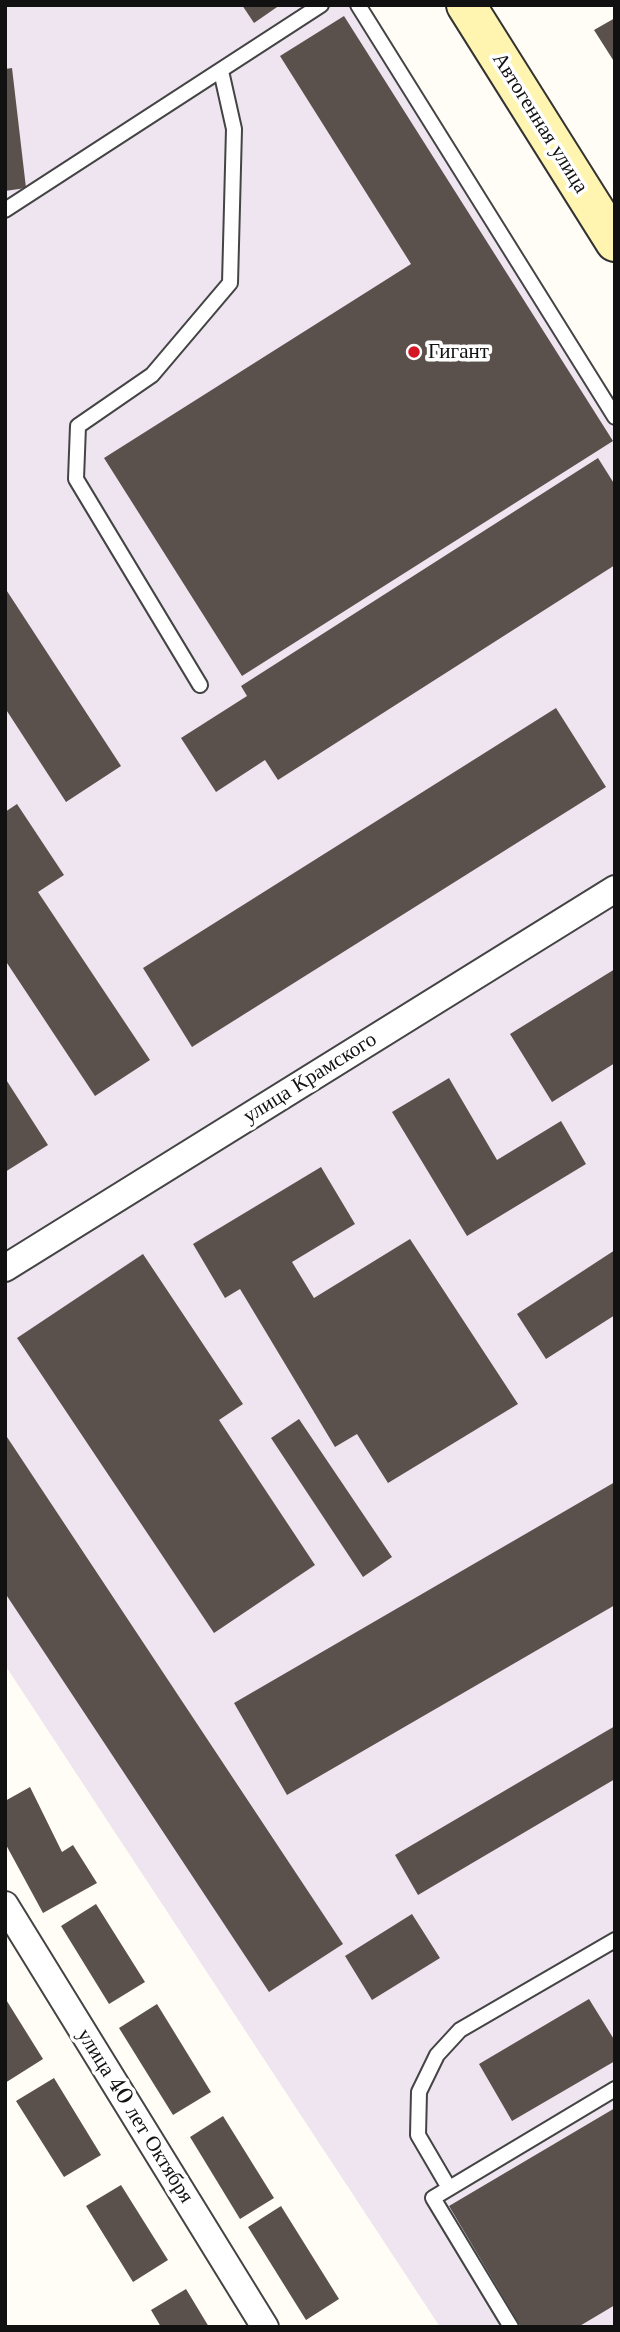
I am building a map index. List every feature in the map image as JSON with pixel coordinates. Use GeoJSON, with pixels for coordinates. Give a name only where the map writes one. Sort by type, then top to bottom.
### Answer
{"type":"FeatureCollection","features":[{"type":"Feature","properties":{"kind":"street","name":"Автогенная улица"},"geometry":{"type":"LineString","coordinates":[[466,5],[615,242]]}},
{"type":"Feature","properties":{"kind":"street","name":"улица Крамского"},"geometry":{"type":"LineString","coordinates":[[5,1268],[615,889]]}},
{"type":"Feature","properties":{"kind":"street","name":"улица 40 лет Октября"},"geometry":{"type":"LineString","coordinates":[[5,1905],[265,2327]]}},
{"type":"Feature","properties":{"kind":"lane"},"geometry":{"type":"LineString","coordinates":[[5,210],[321,5]]}},
{"type":"Feature","properties":{"kind":"lane"},"geometry":{"type":"LineString","coordinates":[[358,5],[615,417]]}},
{"type":"Feature","properties":{"kind":"lane"},"geometry":{"type":"LineString","coordinates":[[200,685],[76,480],[77,440],[78,426],[152,375],[230,283],[234,129],[221,71]]}},
{"type":"Feature","properties":{"kind":"lane"},"geometry":{"type":"LineString","coordinates":[[449,2188],[418,2135],[419,2092],[437,2055],[460,2030],[615,1940]]}},
{"type":"Feature","properties":{"kind":"lane"},"geometry":{"type":"LineString","coordinates":[[511,2327],[433,2198],[615,2089]]}},
{"type":"Feature","properties":{"kind":"shaded area"},"geometry":{"type":"Polygon","coordinates":[[[5,5],[348,5],[615,431],[615,2327],[440,2327],[5,1665],[5,5]]]}},
{"type":"Feature","properties":{"kind":"building"},"geometry":{"type":"Polygon","coordinates":[[[242,5],[280,5],[254,23],[242,5]]]}},
{"type":"Feature","properties":{"kind":"building","name":"Гигант"},"geometry":{"type":"Polygon","coordinates":[[[344,16],[613,441],[242,676],[104,458],[411,264],[280,56],[344,16]]]}},
{"type":"Feature","properties":{"kind":"building"},"geometry":{"type":"Polygon","coordinates":[[[615,18],[615,63],[594,30],[615,18]]]}},
{"type":"Feature","properties":{"kind":"building"},"geometry":{"type":"Polygon","coordinates":[[[12,68],[26,188],[5,191],[5,69],[12,68]]]}},
{"type":"Feature","properties":{"kind":"building"},"geometry":{"type":"Polygon","coordinates":[[[598,458],[615,485],[615,565],[278,780],[265,760],[216,792],[181,738],[247,696],[241,686],[598,458]]]}},
{"type":"Feature","properties":{"kind":"building"},"geometry":{"type":"Polygon","coordinates":[[[5,588],[121,766],[66,802],[5,708],[5,588]]]}},
{"type":"Feature","properties":{"kind":"building"},"geometry":{"type":"Polygon","coordinates":[[[556,708],[606,787],[192,1047],[143,968],[556,708]]]}},
{"type":"Feature","properties":{"kind":"building"},"geometry":{"type":"Polygon","coordinates":[[[17,804],[64,875],[38,892],[150,1060],[95,1096],[5,960],[5,812],[17,804]]]}},
{"type":"Feature","properties":{"kind":"building"},"geometry":{"type":"Polygon","coordinates":[[[615,969],[615,1063],[552,1102],[510,1034],[615,969]]]}},
{"type":"Feature","properties":{"kind":"building"},"geometry":{"type":"Polygon","coordinates":[[[5,1078],[48,1145],[5,1172],[5,1078]]]}},
{"type":"Feature","properties":{"kind":"building"},"geometry":{"type":"Polygon","coordinates":[[[449,1078],[497,1160],[561,1121],[586,1164],[467,1236],[392,1112],[449,1078]]]}},
{"type":"Feature","properties":{"kind":"building"},"geometry":{"type":"Polygon","coordinates":[[[321,1167],[355,1224],[292,1262],[314,1298],[410,1239],[518,1404],[388,1483],[357,1434],[335,1447],[240,1289],[225,1298],[193,1244],[321,1167]]]}},
{"type":"Feature","properties":{"kind":"building"},"geometry":{"type":"Polygon","coordinates":[[[615,1250],[615,1315],[546,1359],[517,1314],[615,1250]]]}},
{"type":"Feature","properties":{"kind":"building"},"geometry":{"type":"Polygon","coordinates":[[[143,1254],[243,1404],[219,1420],[315,1565],[214,1633],[17,1338],[143,1254]]]}},
{"type":"Feature","properties":{"kind":"building"},"geometry":{"type":"Polygon","coordinates":[[[299,1419],[392,1557],[363,1577],[271,1438],[299,1419]]]}},
{"type":"Feature","properties":{"kind":"building"},"geometry":{"type":"Polygon","coordinates":[[[5,1434],[343,1944],[269,1992],[5,1593],[5,1434]]]}},
{"type":"Feature","properties":{"kind":"building"},"geometry":{"type":"Polygon","coordinates":[[[615,1482],[615,1605],[287,1795],[234,1703],[615,1482]]]}},
{"type":"Feature","properties":{"kind":"building"},"geometry":{"type":"Polygon","coordinates":[[[615,1726],[615,1779],[418,1895],[395,1855],[615,1726]]]}},
{"type":"Feature","properties":{"kind":"building"},"geometry":{"type":"Polygon","coordinates":[[[30,1787],[62,1852],[73,1845],[97,1883],[43,1913],[5,1843],[5,1801],[30,1787]]]}},
{"type":"Feature","properties":{"kind":"building"},"geometry":{"type":"Polygon","coordinates":[[[96,1904],[145,1982],[109,2004],[61,1926],[96,1904]]]}},
{"type":"Feature","properties":{"kind":"building"},"geometry":{"type":"Polygon","coordinates":[[[412,1914],[440,1958],[372,2000],[345,1956],[412,1914]]]}},
{"type":"Feature","properties":{"kind":"building"},"geometry":{"type":"Polygon","coordinates":[[[5,1998],[43,2059],[5,2083],[5,1998]]]}},
{"type":"Feature","properties":{"kind":"building"},"geometry":{"type":"Polygon","coordinates":[[[589,1999],[615,2041],[615,2061],[512,2121],[479,2064],[589,1999]]]}},
{"type":"Feature","properties":{"kind":"building"},"geometry":{"type":"Polygon","coordinates":[[[157,2004],[211,2092],[173,2115],[119,2028],[157,2004]]]}},
{"type":"Feature","properties":{"kind":"building"},"geometry":{"type":"Polygon","coordinates":[[[54,2078],[101,2155],[64,2177],[16,2101],[54,2078]]]}},
{"type":"Feature","properties":{"kind":"building"},"geometry":{"type":"Polygon","coordinates":[[[615,2108],[615,2305],[578,2327],[521,2327],[449,2206],[615,2108]]]}},
{"type":"Feature","properties":{"kind":"building"},"geometry":{"type":"Polygon","coordinates":[[[223,2116],[274,2198],[240,2219],[190,2137],[223,2116]]]}},
{"type":"Feature","properties":{"kind":"building"},"geometry":{"type":"Polygon","coordinates":[[[121,2185],[168,2260],[133,2282],[86,2206],[121,2185]]]}},
{"type":"Feature","properties":{"kind":"building"},"geometry":{"type":"Polygon","coordinates":[[[281,2206],[339,2299],[306,2320],[248,2227],[281,2206]]]}},
{"type":"Feature","properties":{"kind":"building"},"geometry":{"type":"Polygon","coordinates":[[[186,2289],[209,2327],[161,2327],[151,2310],[186,2289]]]}},
{"type":"Feature","properties":{"kind":"place","name":"Гигант"},"geometry":{"type":"Point","coordinates":[414,352]}}]}
